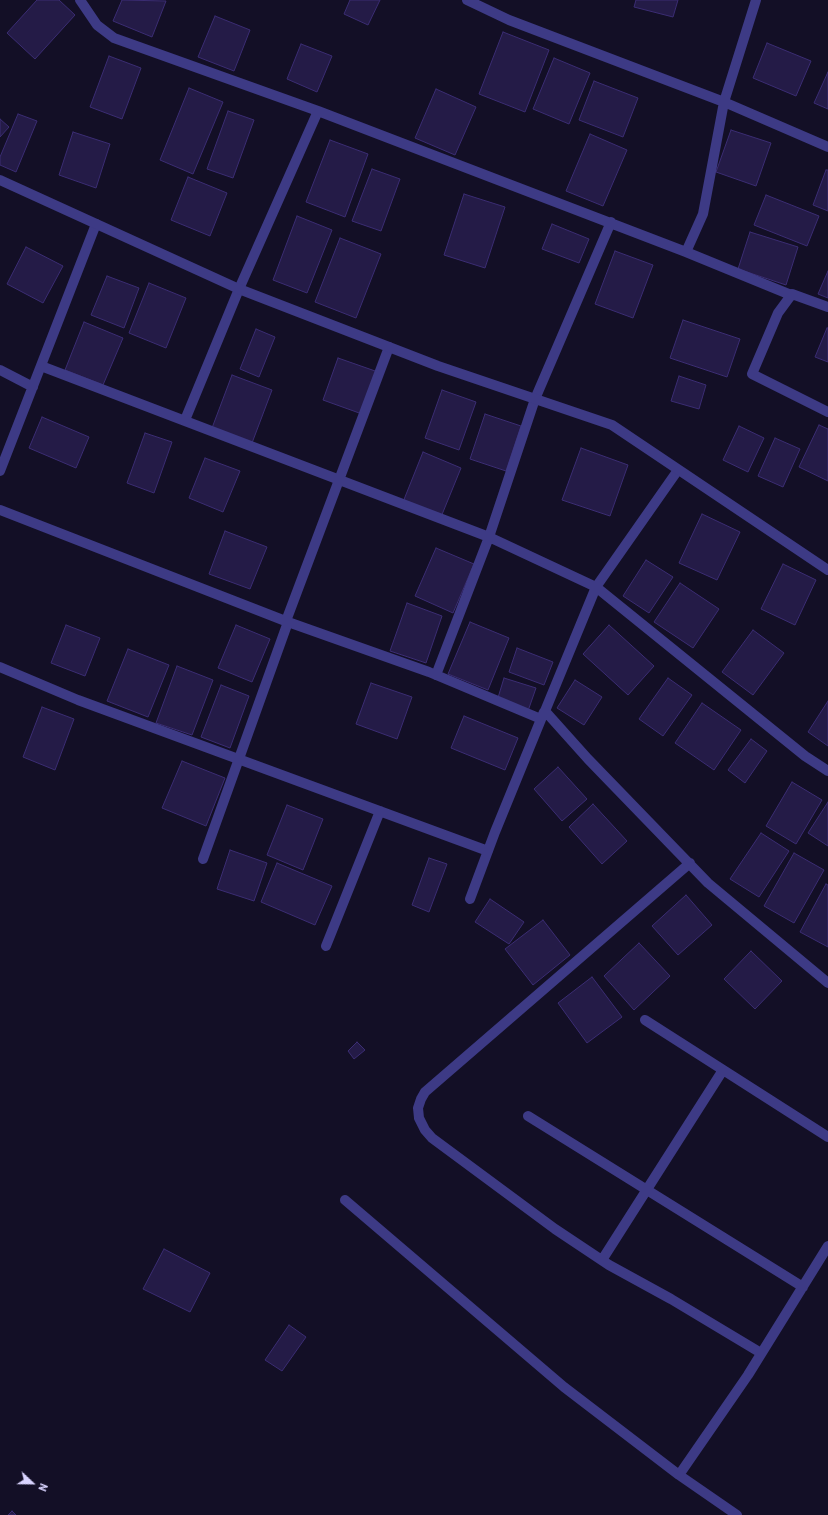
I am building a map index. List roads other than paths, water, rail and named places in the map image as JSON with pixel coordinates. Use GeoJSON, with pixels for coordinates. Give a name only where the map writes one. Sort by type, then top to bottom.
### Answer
{"type":"FeatureCollection","features":[{"type":"Feature","properties":{"kind":"street"},"geometry":{"type":"LineString","coordinates":[[80,0],[97,24],[114,38],[318,111],[611,222],[791,294],[828,307]]}},
{"type":"Feature","properties":{"kind":"street"},"geometry":{"type":"LineString","coordinates":[[467,0],[509,20],[724,102],[828,147]]}},
{"type":"Feature","properties":{"kind":"street"},"geometry":{"type":"LineString","coordinates":[[686,252],[703,214],[724,102],[756,0]]}},
{"type":"Feature","properties":{"kind":"street"},"geometry":{"type":"LineString","coordinates":[[185,420],[239,289],[318,111]]}},
{"type":"Feature","properties":{"kind":"street"},"geometry":{"type":"LineString","coordinates":[[0,180],[239,289],[438,366],[612,425],[827,567]]}},
{"type":"Feature","properties":{"kind":"street"},"geometry":{"type":"LineString","coordinates":[[436,675],[489,537],[536,399],[611,222]]}},
{"type":"Feature","properties":{"kind":"street"},"geometry":{"type":"LineString","coordinates":[[0,471],[96,224]]}},
{"type":"Feature","properties":{"kind":"street"},"geometry":{"type":"LineString","coordinates":[[791,294],[778,313],[752,374],[828,412]]}},
{"type":"Feature","properties":{"kind":"street"},"geometry":{"type":"LineString","coordinates":[[203,859],[287,622],[389,347]]}},
{"type":"Feature","properties":{"kind":"street"},"geometry":{"type":"LineString","coordinates":[[41,366],[489,537],[596,587],[805,756],[828,771]]}},
{"type":"Feature","properties":{"kind":"street"},"geometry":{"type":"LineString","coordinates":[[0,370],[33,387]]}},
{"type":"Feature","properties":{"kind":"street"},"geometry":{"type":"LineString","coordinates":[[470,899],[543,715],[596,587],[678,470]]}},
{"type":"Feature","properties":{"kind":"street"},"geometry":{"type":"LineString","coordinates":[[0,510],[287,622],[543,715],[588,759],[708,883],[828,983]]}},
{"type":"Feature","properties":{"kind":"street"},"geometry":{"type":"LineString","coordinates":[[0,667],[78,700],[238,758],[488,852]]}},
{"type":"Feature","properties":{"kind":"street"},"geometry":{"type":"LineString","coordinates":[[326,946],[380,811]]}},
{"type":"Feature","properties":{"kind":"street"},"geometry":{"type":"LineString","coordinates":[[690,863],[426,1092],[421,1099],[418,1108],[418,1118],[432,1138],[555,1229],[602,1260],[761,1353]]}},
{"type":"Feature","properties":{"kind":"street"},"geometry":{"type":"LineString","coordinates":[[645,1020],[828,1137]]}},
{"type":"Feature","properties":{"kind":"street"},"geometry":{"type":"LineString","coordinates":[[602,1260],[723,1070]]}},
{"type":"Feature","properties":{"kind":"street"},"geometry":{"type":"LineString","coordinates":[[528,1116],[803,1287]]}},
{"type":"Feature","properties":{"kind":"street"},"geometry":{"type":"LineString","coordinates":[[345,1200],[564,1388],[679,1475],[737,1515]]}},
{"type":"Feature","properties":{"kind":"street"},"geometry":{"type":"LineString","coordinates":[[679,1475],[761,1353],[828,1246]]}}]}
